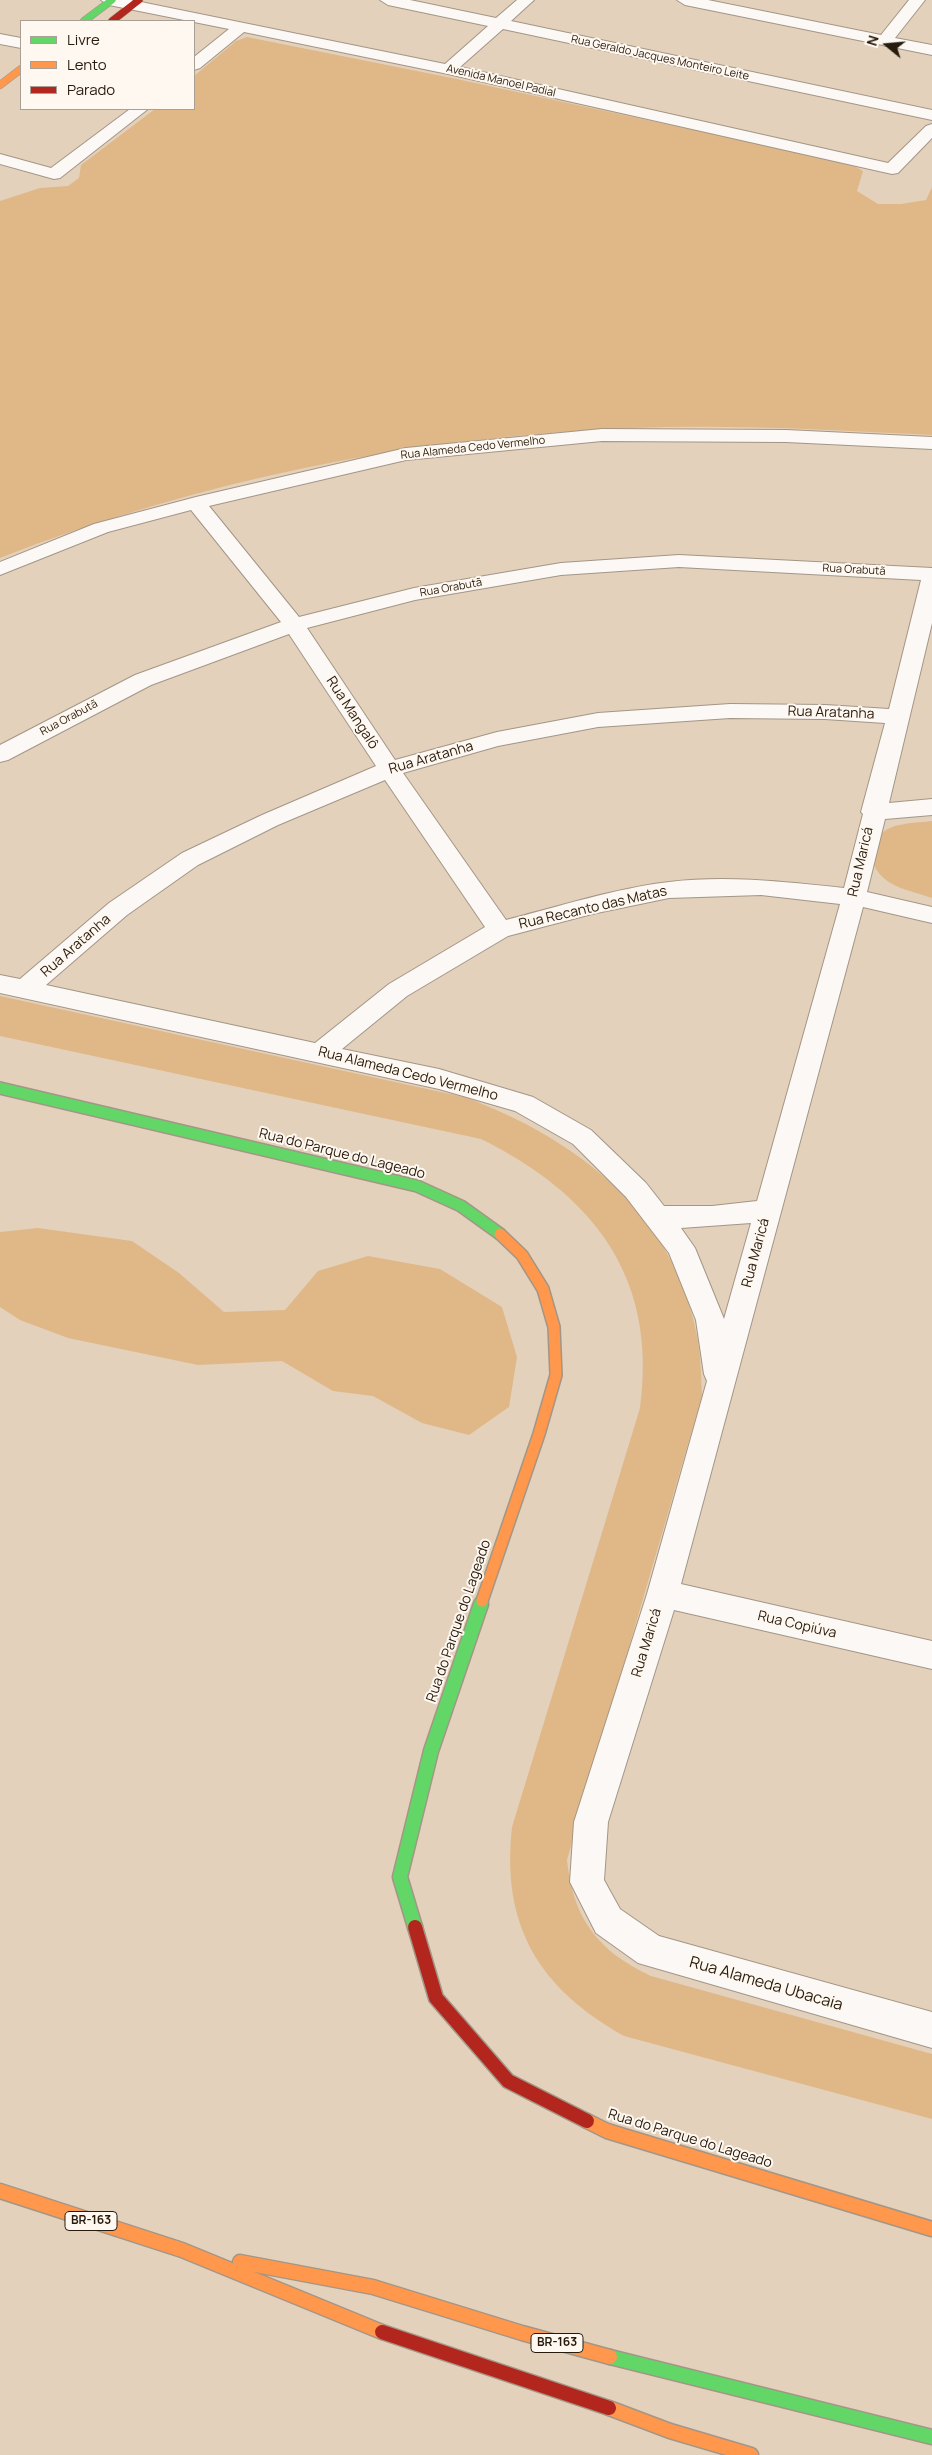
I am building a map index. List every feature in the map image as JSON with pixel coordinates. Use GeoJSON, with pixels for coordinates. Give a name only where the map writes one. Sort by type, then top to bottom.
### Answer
{"type":"FeatureCollection","features":[{"type":"Feature","properties":{"kind":"main road"},"geometry":{"type":"LineString","coordinates":[[85,20],[111,0]]}},
{"type":"Feature","properties":{"kind":"main road"},"geometry":{"type":"LineString","coordinates":[[113,20],[136,2]]}},
{"type":"Feature","properties":{"kind":"main road"},"geometry":{"type":"LineString","coordinates":[[0,85],[20,70]]}},
{"type":"Feature","properties":{"kind":"main road","name":"Rua do Parque do Lageado"},"geometry":{"type":"LineString","coordinates":[[0,1088],[417,1186],[454,1201],[486,1221],[522,1255],[543,1289],[554,1327],[556,1375],[539,1434],[431,1751],[400,1877],[436,1998],[508,2081],[607,2131],[932,2229]]}},
{"type":"Feature","properties":{"kind":"main road","name":"BR-163"},"geometry":{"type":"LineString","coordinates":[[0,2191],[182,2250],[365,2326],[618,2411],[670,2431],[751,2455]]}},
{"type":"Feature","properties":{"kind":"main road","name":"BR-163"},"geometry":{"type":"LineString","coordinates":[[182,2250],[373,2288],[522,2334],[655,2369],[932,2437]]}},
{"type":"Feature","properties":{"kind":"main road"},"geometry":{"type":"LineString","coordinates":[[670,2431],[693,2449]]}},
{"type":"Feature","properties":{"kind":"street","name":"Avenida Manoel Padial"},"geometry":{"type":"LineString","coordinates":[[111,0],[136,2],[240,28],[448,69],[892,169],[932,129]]}},
{"type":"Feature","properties":{"kind":"street","name":"Rua Geraldo Jacques Monteiro Leite"},"geometry":{"type":"LineString","coordinates":[[388,0],[932,114]]}},
{"type":"Feature","properties":{"kind":"street"},"geometry":{"type":"LineString","coordinates":[[448,69],[526,0]]}},
{"type":"Feature","properties":{"kind":"street"},"geometry":{"type":"LineString","coordinates":[[685,0],[720,3],[932,50]]}},
{"type":"Feature","properties":{"kind":"street"},"geometry":{"type":"LineString","coordinates":[[885,40],[917,0]]}},
{"type":"Feature","properties":{"kind":"street"},"geometry":{"type":"LineString","coordinates":[[195,65],[240,28]]}},
{"type":"Feature","properties":{"kind":"street"},"geometry":{"type":"LineString","coordinates":[[0,39],[20,43]]}},
{"type":"Feature","properties":{"kind":"street"},"geometry":{"type":"LineString","coordinates":[[0,160],[54,174],[139,110]]}},
{"type":"Feature","properties":{"kind":"street","name":"Rua Alameda Cedo Vermelho"},"geometry":{"type":"LineString","coordinates":[[0,569],[101,528],[196,503],[406,454],[602,434],[786,436],[932,443]]}},
{"type":"Feature","properties":{"kind":"street","name":"Rua Mangalô"},"geometry":{"type":"LineString","coordinates":[[196,503],[294,625],[389,769],[500,930]]}},
{"type":"Feature","properties":{"kind":"street","name":"Rua Orabutã"},"geometry":{"type":"LineString","coordinates":[[0,755],[52,726],[143,680],[294,625],[414,594],[561,569],[679,561],[932,574]]}},
{"type":"Feature","properties":{"kind":"street","name":"Rua Maricá"},"geometry":{"type":"LineString","coordinates":[[608,1921],[587,1882],[591,1822],[663,1594],[854,897],[873,812],[932,579]]}},
{"type":"Feature","properties":{"kind":"street","name":"Rua Aratanha"},"geometry":{"type":"LineString","coordinates":[[25,989],[118,910],[190,859],[270,820],[389,769],[497,739],[598,720],[730,711],[825,712],[898,717]]}},
{"type":"Feature","properties":{"kind":"street"},"geometry":{"type":"LineString","coordinates":[[873,812],[932,808]]}},
{"type":"Feature","properties":{"kind":"street","name":"Rua Recanto das Matas"},"geometry":{"type":"LineString","coordinates":[[321,1052],[398,990],[500,930],[592,906],[670,890],[761,888],[854,897],[932,915]]}},
{"type":"Feature","properties":{"kind":"street","name":"Rua Alameda Cedo Vermelho"},"geometry":{"type":"LineString","coordinates":[[0,984],[321,1052],[438,1079],[524,1104],[582,1137],[636,1190],[681,1248],[710,1320],[719,1384]]}},
{"type":"Feature","properties":{"kind":"street"},"geometry":{"type":"LineString","coordinates":[[656,1216],[691,1219],[729,1217],[767,1210]]}},
{"type":"Feature","properties":{"kind":"street","name":"Rua Copiúva"},"geometry":{"type":"LineString","coordinates":[[663,1594],[932,1656]]}},
{"type":"Feature","properties":{"kind":"street","name":"Rua Alameda Ubacaia"},"geometry":{"type":"LineString","coordinates":[[608,1921],[650,1951],[932,2030]]}},
{"type":"Feature","properties":{"kind":"shaded area"},"geometry":{"type":"Polygon","coordinates":[[[247,37],[457,79],[851,164],[863,171],[857,191],[878,204],[901,204],[926,200],[932,187],[932,435],[782,428],[670,427],[551,433],[471,441],[390,452],[232,485],[76,530],[0,558],[0,201],[40,188],[68,186],[79,178],[81,165],[154,110],[195,110],[195,75],[236,41],[247,37]]]}},
{"type":"Feature","properties":{"kind":"shaded area"},"geometry":{"type":"Polygon","coordinates":[[[932,821],[932,898],[889,882],[882,877],[872,861],[879,837],[889,828],[903,824],[932,821]]]}},
{"type":"Feature","properties":{"kind":"shaded area"},"geometry":{"type":"Polygon","coordinates":[[[0,996],[464,1097],[505,1114],[544,1134],[580,1158],[614,1185],[643,1217],[667,1252],[685,1292],[697,1336],[702,1396],[567,1860],[575,1900],[591,1931],[603,1944],[616,1956],[651,1976],[932,2054],[932,2119],[624,2036],[594,2017],[569,1997],[548,1975],[532,1951],[520,1924],[513,1895],[510,1862],[512,1827],[640,1408],[643,1361],[639,1319],[627,1281],[610,1246],[586,1214],[556,1186],[521,1161],[481,1139],[0,1036],[0,996]]]}},
{"type":"Feature","properties":{"kind":"shaded area"},"geometry":{"type":"Polygon","coordinates":[[[38,1228],[132,1241],[179,1273],[224,1312],[285,1310],[318,1271],[368,1256],[440,1269],[502,1307],[517,1357],[509,1407],[469,1435],[422,1423],[373,1396],[333,1391],[282,1361],[198,1365],[68,1338],[20,1320],[0,1307],[0,1232],[38,1228]]]}},
{"type":"Feature","properties":{"kind":"traffic: fast"},"geometry":{"type":"LineString","coordinates":[[85,20],[112,0]]}},
{"type":"Feature","properties":{"kind":"traffic: fast"},"geometry":{"type":"LineString","coordinates":[[0,1088],[417,1186],[461,1206],[481,1218],[500,1234]]}},
{"type":"Feature","properties":{"kind":"traffic: fast"},"geometry":{"type":"LineString","coordinates":[[415,1927],[400,1877],[431,1751],[482,1601]]}},
{"type":"Feature","properties":{"kind":"traffic: fast"},"geometry":{"type":"LineString","coordinates":[[610,2357],[932,2437]]}},
{"type":"Feature","properties":{"kind":"traffic: slow"},"geometry":{"type":"LineString","coordinates":[[0,85],[20,70]]}},
{"type":"Feature","properties":{"kind":"traffic: slow"},"geometry":{"type":"LineString","coordinates":[[482,1601],[539,1434],[556,1375],[554,1327],[543,1289],[522,1255],[500,1234]]}},
{"type":"Feature","properties":{"kind":"traffic: slow"},"geometry":{"type":"LineString","coordinates":[[587,2121],[607,2131],[932,2229]]}},
{"type":"Feature","properties":{"kind":"traffic: slow"},"geometry":{"type":"LineString","coordinates":[[0,2191],[182,2250],[382,2332]]}},
{"type":"Feature","properties":{"kind":"traffic: slow"},"geometry":{"type":"LineString","coordinates":[[240,2262],[373,2287],[522,2333],[610,2357]]}},
{"type":"Feature","properties":{"kind":"traffic: slow"},"geometry":{"type":"LineString","coordinates":[[609,2408],[670,2431],[751,2455]]}},
{"type":"Feature","properties":{"kind":"traffic: jam"},"geometry":{"type":"LineString","coordinates":[[113,20],[139,0]]}},
{"type":"Feature","properties":{"kind":"traffic: jam"},"geometry":{"type":"LineString","coordinates":[[415,1927],[436,1998],[508,2081],[587,2121]]}},
{"type":"Feature","properties":{"kind":"traffic: jam"},"geometry":{"type":"LineString","coordinates":[[382,2332],[609,2408]]}}]}
